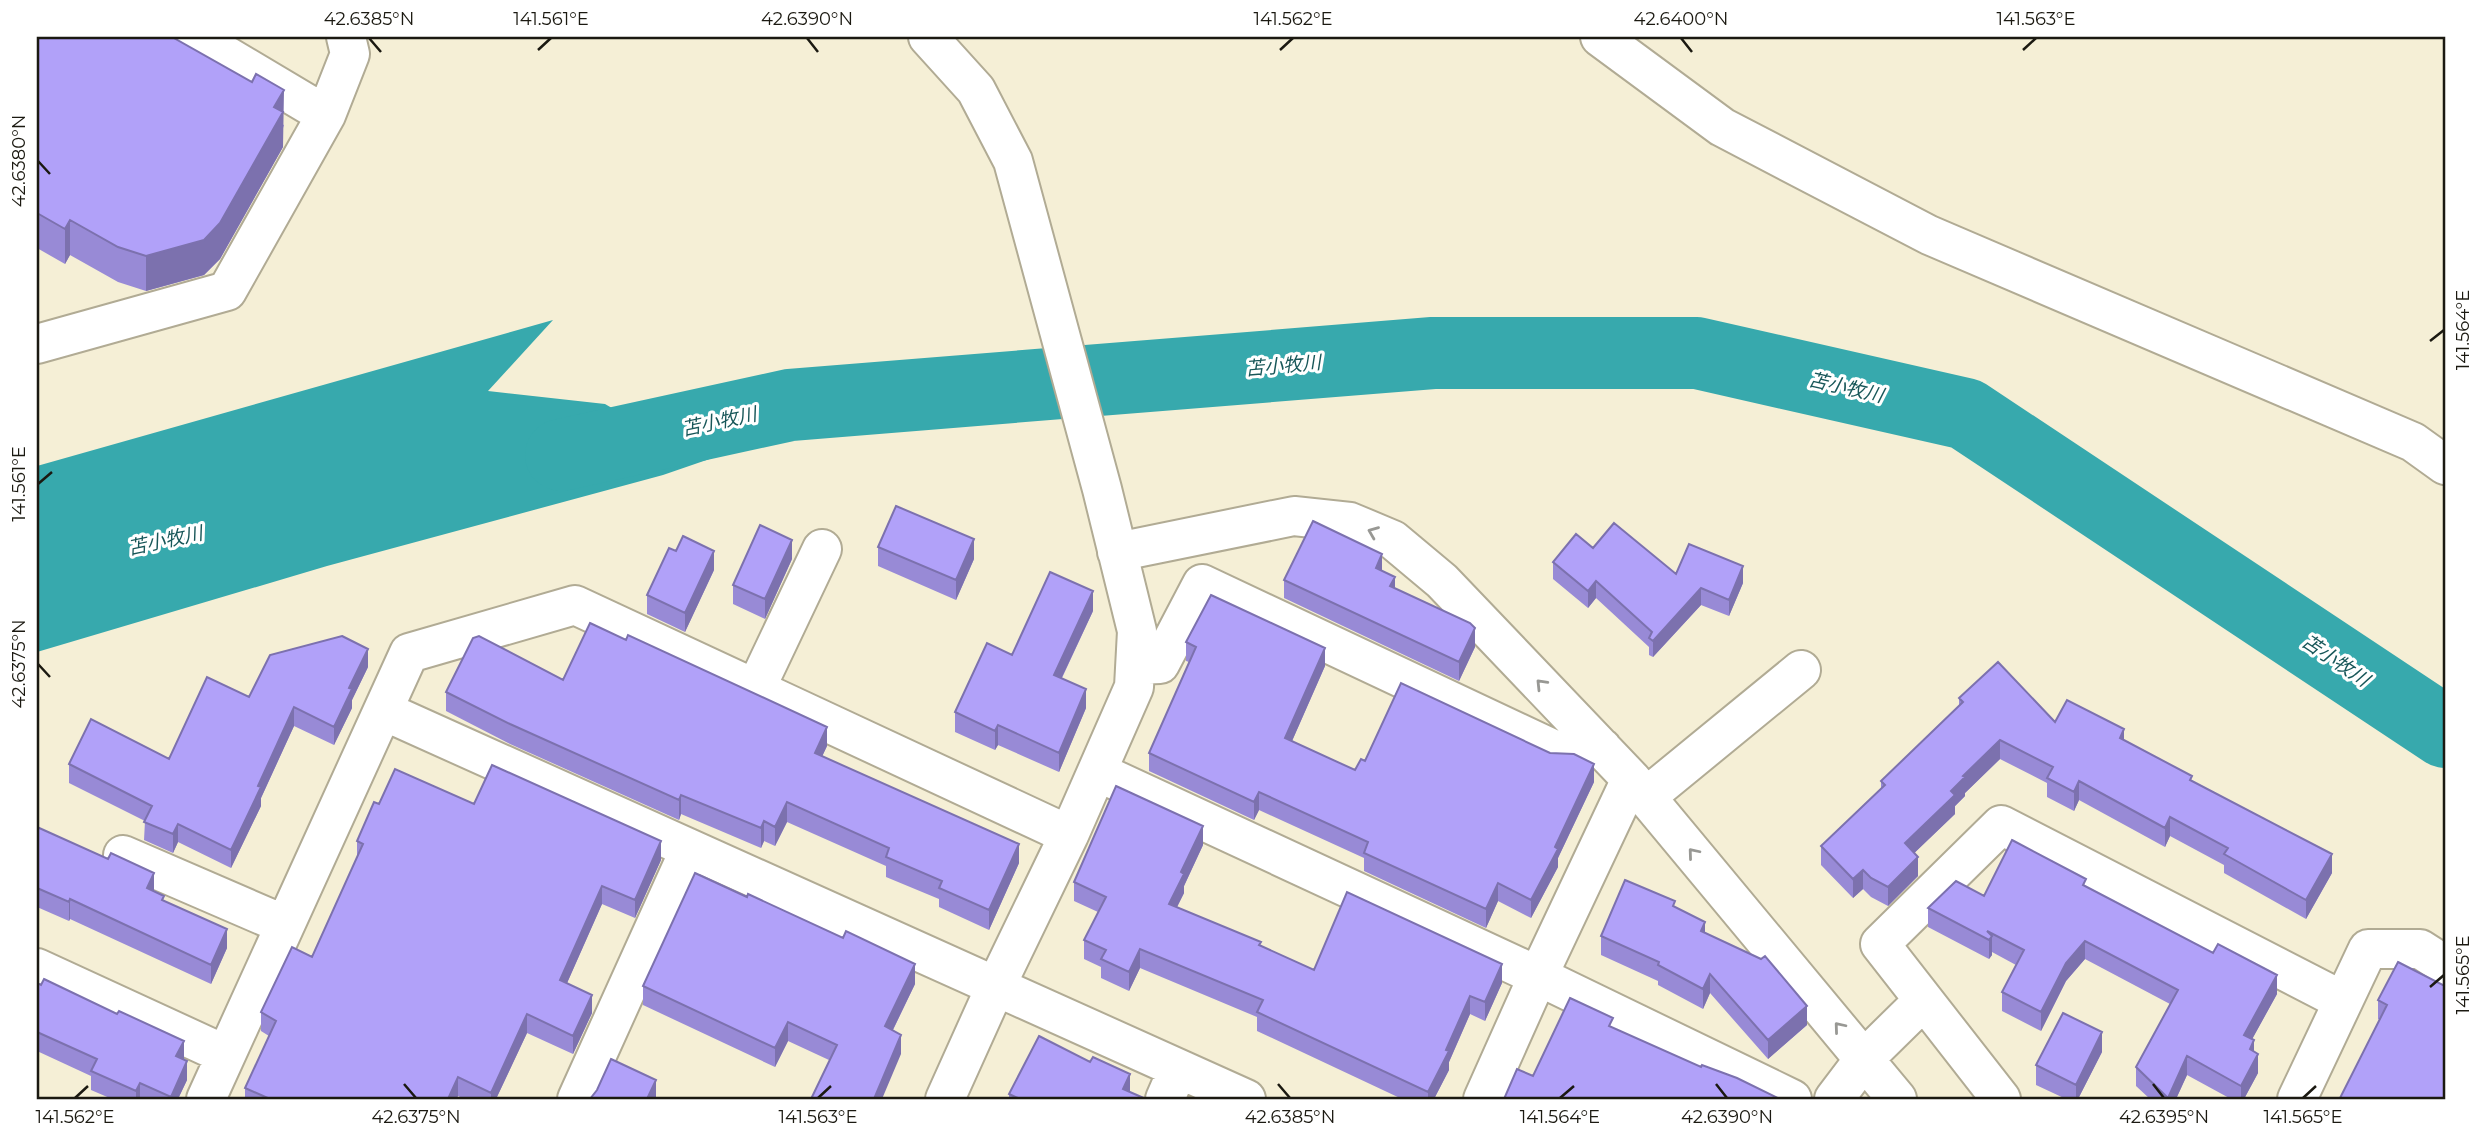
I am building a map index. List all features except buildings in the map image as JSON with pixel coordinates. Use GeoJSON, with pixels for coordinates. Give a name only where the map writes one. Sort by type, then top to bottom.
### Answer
{"type":"FeatureCollection","features":[{"type":"Feature","properties":{"kind":"street"},"geometry":{"type":"LineString","coordinates":[[195,37],[326,115]]}},
{"type":"Feature","properties":{"kind":"street"},"geometry":{"type":"LineString","coordinates":[[37,344],[227,291],[326,115],[350,54],[346,37]]}},
{"type":"Feature","properties":{"kind":"street"},"geometry":{"type":"LineString","coordinates":[[928,37],[976,90],[1013,162],[1102,489],[1137,631],[1134,687],[1098,772],[945,1099]]}},
{"type":"Feature","properties":{"kind":"street"},"geometry":{"type":"LineString","coordinates":[[1600,37],[1722,127],[1929,236],[2413,442],[2445,465]]}},
{"type":"Feature","properties":{"kind":"street"},"geometry":{"type":"LineString","coordinates":[[1117,551],[1294,516],[1350,522],[1393,540],[1442,581],[1639,788],[1897,1099]]}},
{"type":"Feature","properties":{"kind":"street"},"geometry":{"type":"LineString","coordinates":[[755,690],[822,550]]}},
{"type":"Feature","properties":{"kind":"street"},"geometry":{"type":"LineString","coordinates":[[1136,665],[1160,664],[1202,584],[1559,752],[1602,748]]}},
{"type":"Feature","properties":{"kind":"street"},"geometry":{"type":"LineString","coordinates":[[206,1099],[409,653],[575,605],[1069,835]]}},
{"type":"Feature","properties":{"kind":"street"},"geometry":{"type":"LineString","coordinates":[[1483,1099],[1538,976],[1639,788],[1801,670]]}},
{"type":"Feature","properties":{"kind":"street"},"geometry":{"type":"LineString","coordinates":[[384,711],[995,988],[1171,1084],[1246,1099]]}},
{"type":"Feature","properties":{"kind":"street"},"geometry":{"type":"LineString","coordinates":[[1098,772],[1538,976],[1792,1099]]}},
{"type":"Feature","properties":{"kind":"street"},"geometry":{"type":"LineString","coordinates":[[2001,1099],[1880,944],[2001,825],[2343,1001]]}},
{"type":"Feature","properties":{"kind":"street"},"geometry":{"type":"LineString","coordinates":[[577,1099],[690,849]]}},
{"type":"Feature","properties":{"kind":"street"},"geometry":{"type":"LineString","coordinates":[[123,855],[285,925]]}},
{"type":"Feature","properties":{"kind":"street"},"geometry":{"type":"LineString","coordinates":[[2297,1099],[2368,949],[2420,949],[2445,965]]}},
{"type":"Feature","properties":{"kind":"street"},"geometry":{"type":"LineString","coordinates":[[37,968],[226,1055]]}},
{"type":"Feature","properties":{"kind":"street"},"geometry":{"type":"LineString","coordinates":[[1834,1099],[1865,1058],[1923,1002]]}},
{"type":"Feature","properties":{"kind":"water"},"geometry":{"type":"Polygon","coordinates":[[[553,320],[488,391],[605,404],[655,433],[756,443],[663,475],[327,566],[37,652],[37,466],[553,320]]]}},
{"type":"Feature","properties":{"kind":"waterway","name":"苫小牧川"},"geometry":{"type":"LineString","coordinates":[[561,455],[790,405],[1433,353],[1697,353],[1966,414],[2445,732]]}}]}
